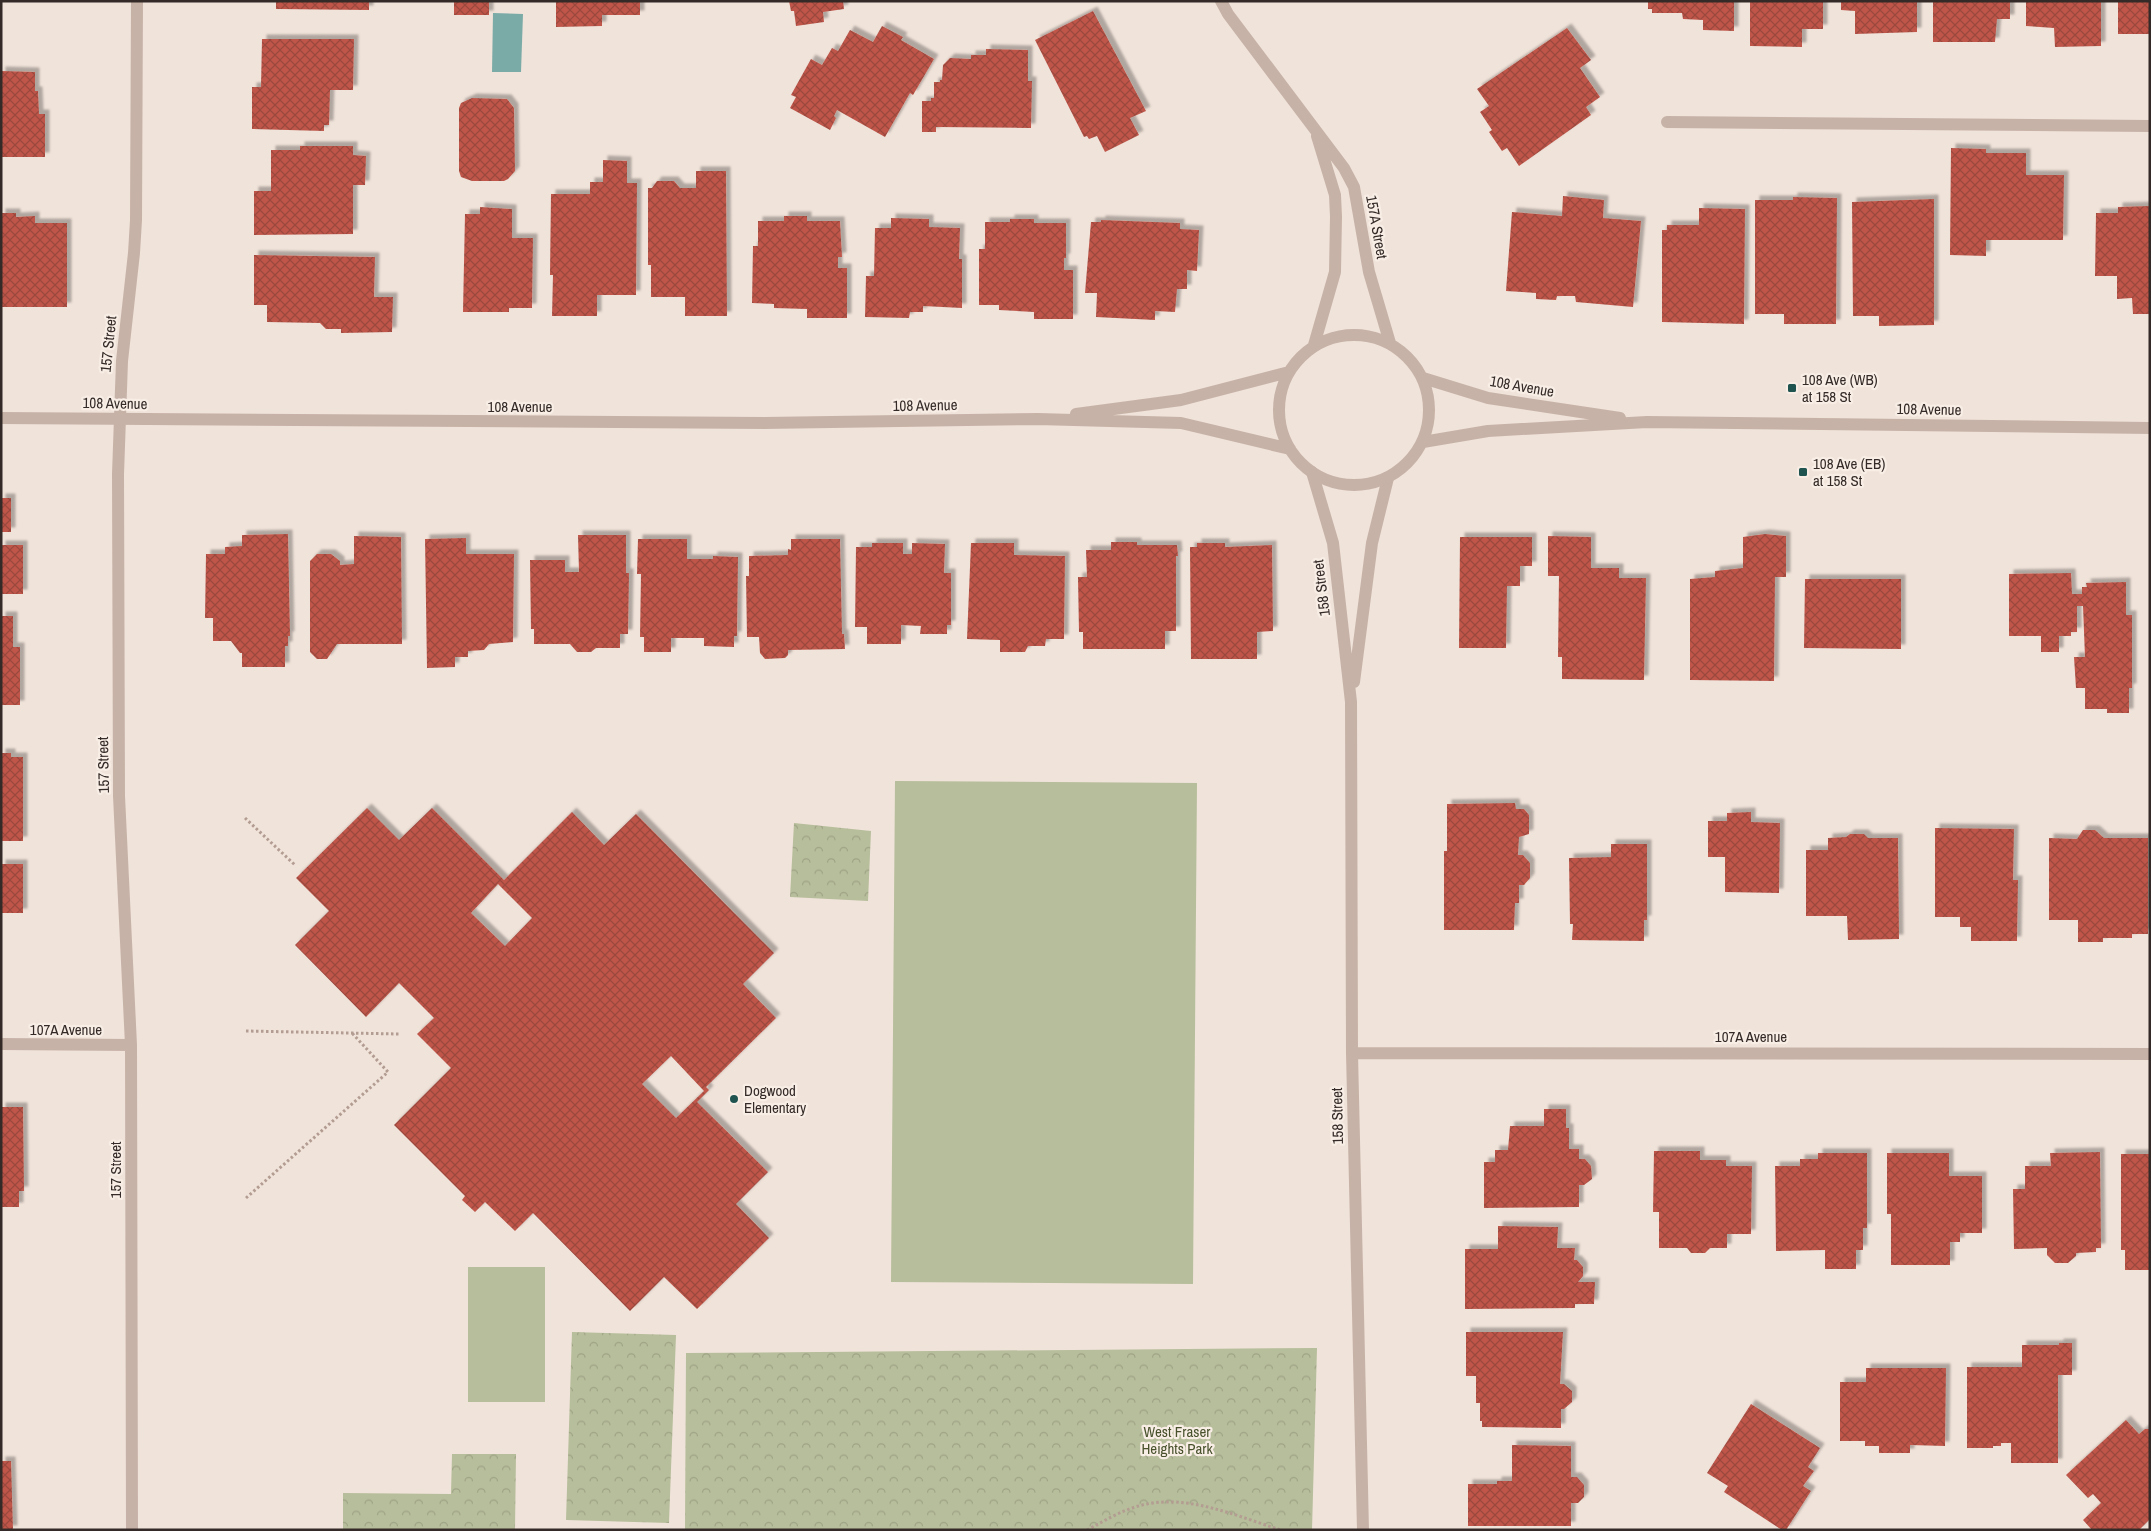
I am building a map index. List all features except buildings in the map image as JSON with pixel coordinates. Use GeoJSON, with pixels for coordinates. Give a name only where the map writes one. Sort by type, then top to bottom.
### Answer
{"type":"FeatureCollection","features":[{"type":"Feature","properties":{"kind":"street","name":"157 Street"},"geometry":{"type":"LineString","coordinates":[[132,1530],[131,1045],[119,796],[118,474],[122,361],[136,228],[137,1]]}},
{"type":"Feature","properties":{"kind":"street","name":"157A Street"},"geometry":{"type":"LineString","coordinates":[[1221,1],[1228,14],[1313,124],[1344,168],[1354,187],[1369,272],[1390,344]]}},
{"type":"Feature","properties":{"kind":"street"},"geometry":{"type":"LineString","coordinates":[[1666,122],[2150,126]]}},
{"type":"Feature","properties":{"kind":"street","name":"157A Street"},"geometry":{"type":"LineString","coordinates":[[1313,124],[1335,195],[1336,217],[1335,272],[1314,346]]}},
{"type":"Feature","properties":{"kind":"street"},"geometry":{"type":"LineString","coordinates":[[1352,334],[1372,336],[1390,344],[1409,358],[1423,378],[1429,399],[1429,421],[1423,442],[1408,463],[1388,478],[1369,484],[1349,485],[1330,481],[1312,472],[1290,449],[1281,431],[1278,410],[1281,391],[1288,372],[1314,346],[1332,337],[1352,334]]}},
{"type":"Feature","properties":{"kind":"street","name":"108 Avenue"},"geometry":{"type":"LineString","coordinates":[[1038,419],[1182,400],[1288,372]]}},
{"type":"Feature","properties":{"kind":"street","name":"108 Avenue"},"geometry":{"type":"LineString","coordinates":[[1423,378],[1488,398],[1647,422]]}},
{"type":"Feature","properties":{"kind":"street","name":"108 Avenue"},"geometry":{"type":"LineString","coordinates":[[1,418],[754,423],[1038,419],[1181,423],[1290,449]]}},
{"type":"Feature","properties":{"kind":"street","name":"108 Avenue"},"geometry":{"type":"LineString","coordinates":[[1423,442],[1488,431],[1647,422],[2150,428]]}},
{"type":"Feature","properties":{"kind":"street","name":"158 Street"},"geometry":{"type":"LineString","coordinates":[[1312,472],[1332,543],[1351,702],[1352,1053],[1363,1530]]}},
{"type":"Feature","properties":{"kind":"street","name":"158 Street"},"geometry":{"type":"LineString","coordinates":[[1351,702],[1372,543],[1388,478]]}},
{"type":"Feature","properties":{"kind":"street","name":"107A Avenue"},"geometry":{"type":"LineString","coordinates":[[1,1044],[131,1045]]}},
{"type":"Feature","properties":{"kind":"street","name":"107A Avenue"},"geometry":{"type":"LineString","coordinates":[[1352,1053],[2150,1054]]}},
{"type":"Feature","properties":{"kind":"path"},"geometry":{"type":"LineString","coordinates":[[245,818],[295,865]]}},
{"type":"Feature","properties":{"kind":"path"},"geometry":{"type":"LineString","coordinates":[[246,1032],[399,1034]]}},
{"type":"Feature","properties":{"kind":"path"},"geometry":{"type":"LineString","coordinates":[[246,1198],[388,1072],[352,1034]]}},
{"type":"Feature","properties":{"kind":"path"},"geometry":{"type":"LineString","coordinates":[[1087,1530],[1115,1515],[1147,1504],[1175,1503],[1202,1506],[1281,1530]]}},
{"type":"Feature","properties":{"kind":"green space"},"geometry":{"type":"Polygon","coordinates":[[[895,781],[1197,783],[1193,1284],[891,1282],[895,781]]]}},
{"type":"Feature","properties":{"kind":"green space"},"geometry":{"type":"Polygon","coordinates":[[[794,823],[871,831],[868,901],[790,897],[794,823]]]}},
{"type":"Feature","properties":{"kind":"green space"},"geometry":{"type":"Polygon","coordinates":[[[468,1267],[545,1267],[545,1402],[468,1402],[468,1267]]]}},
{"type":"Feature","properties":{"kind":"green space"},"geometry":{"type":"Polygon","coordinates":[[[572,1332],[676,1335],[669,1523],[566,1520],[572,1332]]]}},
{"type":"Feature","properties":{"kind":"green space","name":"West Fraser Heights Park"},"geometry":{"type":"Polygon","coordinates":[[[1317,1348],[1312,1530],[685,1530],[686,1353],[1317,1348]]]}},
{"type":"Feature","properties":{"kind":"green space"},"geometry":{"type":"Polygon","coordinates":[[[452,1454],[516,1454],[515,1530],[343,1530],[343,1493],[451,1494],[452,1454]]]}},
{"type":"Feature","properties":{"kind":"water"},"geometry":{"type":"Polygon","coordinates":[[[493,13],[523,14],[521,72],[492,72],[493,13]]]}},
{"type":"Feature","properties":{"kind":"place","name":"108 Ave (WB) at 158 St"},"geometry":{"type":"Point","coordinates":[1792,388]}},
{"type":"Feature","properties":{"kind":"place","name":"108 Ave (EB) at 158 St"},"geometry":{"type":"Point","coordinates":[1803,472]}},
{"type":"Feature","properties":{"kind":"place","name":"Dogwood Elementary"},"geometry":{"type":"Point","coordinates":[734,1099]}}]}
